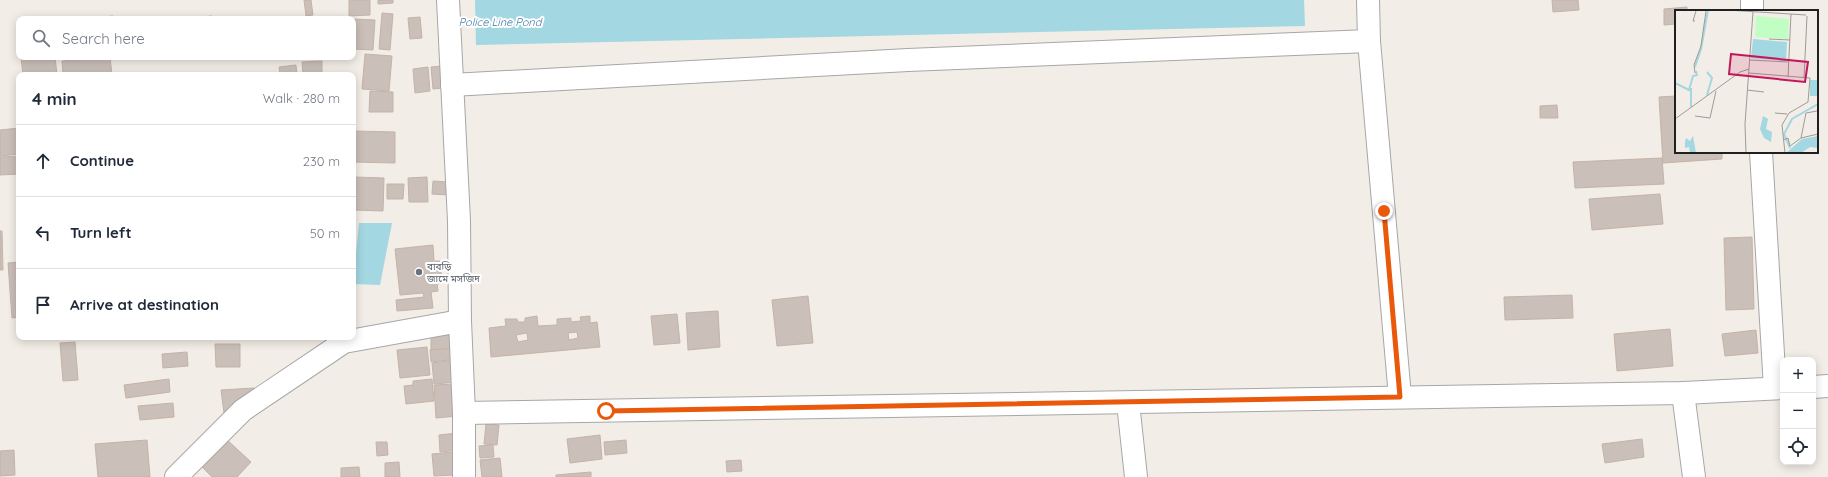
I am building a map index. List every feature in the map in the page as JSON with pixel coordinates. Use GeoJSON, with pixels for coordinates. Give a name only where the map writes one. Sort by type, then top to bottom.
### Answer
{"type":"FeatureCollection","features":[{"type":"Feature","properties":{"kind":"street"},"geometry":{"type":"LineString","coordinates":[[448,0],[458,221],[464,413],[464,477]]}},
{"type":"Feature","properties":{"kind":"street"},"geometry":{"type":"LineString","coordinates":[[1368,0],[1369,41],[1400,397]]}},
{"type":"Feature","properties":{"kind":"street"},"geometry":{"type":"LineString","coordinates":[[452,86],[908,60],[1369,41]]}},
{"type":"Feature","properties":{"kind":"street"},"geometry":{"type":"LineString","coordinates":[[464,413],[1683,393],[1779,388],[1761,153]]}},
{"type":"Feature","properties":{"kind":"street"},"geometry":{"type":"LineString","coordinates":[[356,340],[460,321]]}},
{"type":"Feature","properties":{"kind":"street"},"geometry":{"type":"LineString","coordinates":[[176,477],[243,410],[344,342],[355,340]]}},
{"type":"Feature","properties":{"kind":"street"},"geometry":{"type":"LineString","coordinates":[[1816,387],[1828,386]]}},
{"type":"Feature","properties":{"kind":"street"},"geometry":{"type":"LineString","coordinates":[[1683,393],[1694,477]]}},
{"type":"Feature","properties":{"kind":"street"},"geometry":{"type":"LineString","coordinates":[[1128,403],[1136,477]]}},
{"type":"Feature","properties":{"kind":"water","name":"Police Line Pond"},"geometry":{"type":"Polygon","coordinates":[[[475,0],[1304,0],[1305,26],[476,45],[475,0]]]}},
{"type":"Feature","properties":{"kind":"water"},"geometry":{"type":"Polygon","coordinates":[[[359,223],[392,223],[380,285],[356,284],[356,254],[359,223]]]}},
{"type":"Feature","properties":{"kind":"building"},"geometry":{"type":"Polygon","coordinates":[[[304,0],[311,0],[313,15],[306,16],[304,0]]]}},
{"type":"Feature","properties":{"kind":"building"},"geometry":{"type":"Polygon","coordinates":[[[349,0],[370,0],[370,15],[349,16],[349,0]]]}},
{"type":"Feature","properties":{"kind":"building"},"geometry":{"type":"Polygon","coordinates":[[[378,0],[393,0],[393,3],[378,4],[378,0]]]}},
{"type":"Feature","properties":{"kind":"building"},"geometry":{"type":"Polygon","coordinates":[[[1552,0],[1578,0],[1579,10],[1553,12],[1552,0]]]}},
{"type":"Feature","properties":{"kind":"building"},"geometry":{"type":"Polygon","coordinates":[[[1687,7],[1687,10],[1675,10],[1675,24],[1664,25],[1664,9],[1687,7]]]}},
{"type":"Feature","properties":{"kind":"building"},"geometry":{"type":"Polygon","coordinates":[[[382,13],[393,14],[390,50],[379,49],[382,13]]]}},
{"type":"Feature","properties":{"kind":"building"},"geometry":{"type":"Polygon","coordinates":[[[420,17],[422,38],[410,39],[408,18],[420,17]]]}},
{"type":"Feature","properties":{"kind":"building"},"geometry":{"type":"Polygon","coordinates":[[[356,19],[375,20],[373,50],[356,49],[356,19]]]}},
{"type":"Feature","properties":{"kind":"building"},"geometry":{"type":"Polygon","coordinates":[[[365,54],[392,56],[389,91],[362,89],[365,54]]]}},
{"type":"Feature","properties":{"kind":"building"},"geometry":{"type":"Polygon","coordinates":[[[21,60],[55,60],[57,72],[23,72],[21,60]]]}},
{"type":"Feature","properties":{"kind":"building"},"geometry":{"type":"Polygon","coordinates":[[[110,60],[112,72],[63,72],[62,61],[110,60]]]}},
{"type":"Feature","properties":{"kind":"building"},"geometry":{"type":"Polygon","coordinates":[[[322,61],[322,72],[303,72],[302,62],[322,61]]]}},
{"type":"Feature","properties":{"kind":"building"},"geometry":{"type":"Polygon","coordinates":[[[296,65],[297,72],[280,72],[279,67],[296,65]]]}},
{"type":"Feature","properties":{"kind":"building"},"geometry":{"type":"Polygon","coordinates":[[[441,66],[443,88],[433,89],[431,67],[441,66]]]}},
{"type":"Feature","properties":{"kind":"building"},"geometry":{"type":"Polygon","coordinates":[[[428,67],[430,91],[415,93],[413,69],[428,67]]]}},
{"type":"Feature","properties":{"kind":"building"},"geometry":{"type":"Polygon","coordinates":[[[370,91],[393,92],[393,112],[369,112],[370,91]]]}},
{"type":"Feature","properties":{"kind":"building"},"geometry":{"type":"Polygon","coordinates":[[[1675,96],[1675,153],[1722,153],[1722,159],[1663,163],[1659,97],[1675,96]]]}},
{"type":"Feature","properties":{"kind":"building"},"geometry":{"type":"Polygon","coordinates":[[[1557,105],[1558,118],[1540,118],[1540,106],[1557,105]]]}},
{"type":"Feature","properties":{"kind":"building"},"geometry":{"type":"Polygon","coordinates":[[[16,128],[16,154],[0,156],[0,130],[16,128]]]}},
{"type":"Feature","properties":{"kind":"building"},"geometry":{"type":"Polygon","coordinates":[[[356,131],[395,132],[395,163],[356,162],[356,131]]]}},
{"type":"Feature","properties":{"kind":"building"},"geometry":{"type":"Polygon","coordinates":[[[16,156],[16,174],[0,175],[0,157],[16,156]]]}},
{"type":"Feature","properties":{"kind":"building"},"geometry":{"type":"Polygon","coordinates":[[[1662,158],[1664,184],[1575,188],[1573,162],[1662,158]]]}},
{"type":"Feature","properties":{"kind":"building"},"geometry":{"type":"Polygon","coordinates":[[[356,177],[384,178],[383,211],[356,210],[356,177]]]}},
{"type":"Feature","properties":{"kind":"building"},"geometry":{"type":"Polygon","coordinates":[[[427,177],[428,202],[409,202],[408,178],[427,177]]]}},
{"type":"Feature","properties":{"kind":"building"},"geometry":{"type":"Polygon","coordinates":[[[433,181],[449,182],[448,195],[432,194],[433,181]]]}},
{"type":"Feature","properties":{"kind":"building"},"geometry":{"type":"Polygon","coordinates":[[[387,184],[404,184],[403,199],[387,199],[387,184]]]}},
{"type":"Feature","properties":{"kind":"building"},"geometry":{"type":"Polygon","coordinates":[[[1660,194],[1663,224],[1592,230],[1589,199],[1660,194]]]}},
{"type":"Feature","properties":{"kind":"building"},"geometry":{"type":"Polygon","coordinates":[[[0,231],[2,231],[3,270],[0,270],[0,231]]]}},
{"type":"Feature","properties":{"kind":"building"},"geometry":{"type":"Polygon","coordinates":[[[1752,237],[1754,309],[1726,310],[1724,238],[1752,237]]]}},
{"type":"Feature","properties":{"kind":"building","name":"বাবড়ি জামে মসজিদ"},"geometry":{"type":"Polygon","coordinates":[[[433,245],[434,261],[440,261],[442,283],[437,284],[438,291],[431,292],[433,308],[397,311],[396,300],[424,297],[423,293],[400,295],[395,249],[433,245]]]}},
{"type":"Feature","properties":{"kind":"building"},"geometry":{"type":"Polygon","coordinates":[[[16,262],[16,317],[12,318],[8,263],[16,262]]]}},
{"type":"Feature","properties":{"kind":"building"},"geometry":{"type":"Polygon","coordinates":[[[1572,295],[1573,318],[1505,320],[1504,297],[1572,295]]]}},
{"type":"Feature","properties":{"kind":"building"},"geometry":{"type":"Polygon","coordinates":[[[808,296],[813,343],[777,346],[772,300],[808,296]]]}},
{"type":"Feature","properties":{"kind":"building"},"geometry":{"type":"Polygon","coordinates":[[[718,311],[720,347],[688,350],[686,313],[718,311]]]}},
{"type":"Feature","properties":{"kind":"building"},"geometry":{"type":"Polygon","coordinates":[[[677,314],[680,343],[654,345],[651,316],[677,314]]]}},
{"type":"Feature","properties":{"kind":"building"},"geometry":{"type":"Polygon","coordinates":[[[537,316],[538,326],[557,325],[557,319],[571,318],[571,322],[581,321],[580,317],[590,316],[590,323],[597,322],[600,347],[491,357],[489,328],[506,326],[505,319],[517,319],[518,322],[525,322],[525,318],[537,316]],[[577,332],[568,333],[569,340],[578,338],[577,332]],[[527,333],[516,335],[518,342],[528,340],[527,333]]]}},
{"type":"Feature","properties":{"kind":"building"},"geometry":{"type":"Polygon","coordinates":[[[1670,329],[1673,366],[1617,371],[1614,334],[1670,329]]]}},
{"type":"Feature","properties":{"kind":"building"},"geometry":{"type":"Polygon","coordinates":[[[1756,330],[1758,353],[1725,356],[1722,334],[1756,330]]]}},
{"type":"Feature","properties":{"kind":"building"},"geometry":{"type":"Polygon","coordinates":[[[451,335],[452,349],[431,350],[431,336],[451,335]]]}},
{"type":"Feature","properties":{"kind":"building"},"geometry":{"type":"Polygon","coordinates":[[[75,342],[78,380],[63,381],[60,343],[75,342]]]}},
{"type":"Feature","properties":{"kind":"building"},"geometry":{"type":"Polygon","coordinates":[[[215,344],[240,344],[240,367],[216,367],[215,344]]]}},
{"type":"Feature","properties":{"kind":"building"},"geometry":{"type":"Polygon","coordinates":[[[427,347],[430,375],[400,378],[397,350],[427,347]]]}},
{"type":"Feature","properties":{"kind":"building"},"geometry":{"type":"Polygon","coordinates":[[[456,348],[457,359],[431,362],[430,350],[456,348]]]}},
{"type":"Feature","properties":{"kind":"building"},"geometry":{"type":"Polygon","coordinates":[[[187,352],[188,366],[163,368],[162,354],[187,352]]]}},
{"type":"Feature","properties":{"kind":"building"},"geometry":{"type":"Polygon","coordinates":[[[456,360],[458,382],[434,384],[432,363],[456,360]]]}},
{"type":"Feature","properties":{"kind":"building"},"geometry":{"type":"Polygon","coordinates":[[[169,379],[170,392],[126,398],[124,385],[169,379]]]}},
{"type":"Feature","properties":{"kind":"building"},"geometry":{"type":"Polygon","coordinates":[[[432,379],[434,401],[406,404],[404,386],[413,385],[413,381],[432,379]]]}},
{"type":"Feature","properties":{"kind":"building"},"geometry":{"type":"Polygon","coordinates":[[[455,384],[458,416],[436,418],[434,385],[455,384]]]}},
{"type":"Feature","properties":{"kind":"building"},"geometry":{"type":"Polygon","coordinates":[[[254,388],[255,398],[224,413],[221,390],[254,388]]]}},
{"type":"Feature","properties":{"kind":"building"},"geometry":{"type":"Polygon","coordinates":[[[173,403],[174,417],[140,420],[138,406],[173,403]]]}},
{"type":"Feature","properties":{"kind":"building"},"geometry":{"type":"Polygon","coordinates":[[[486,424],[499,425],[497,445],[484,444],[486,424]]]}},
{"type":"Feature","properties":{"kind":"building"},"geometry":{"type":"Polygon","coordinates":[[[457,433],[459,450],[440,452],[439,435],[457,433]]]}},
{"type":"Feature","properties":{"kind":"building"},"geometry":{"type":"Polygon","coordinates":[[[600,435],[602,459],[570,463],[567,439],[600,435]]]}},
{"type":"Feature","properties":{"kind":"building"},"geometry":{"type":"Polygon","coordinates":[[[224,437],[251,462],[237,477],[212,477],[199,464],[224,437]]]}},
{"type":"Feature","properties":{"kind":"building"},"geometry":{"type":"Polygon","coordinates":[[[1642,439],[1644,457],[1605,463],[1602,444],[1642,439]]]}},
{"type":"Feature","properties":{"kind":"building"},"geometry":{"type":"Polygon","coordinates":[[[147,440],[150,477],[98,477],[95,444],[147,440]]]}},
{"type":"Feature","properties":{"kind":"building"},"geometry":{"type":"Polygon","coordinates":[[[626,440],[627,453],[605,455],[604,442],[626,440]]]}},
{"type":"Feature","properties":{"kind":"building"},"geometry":{"type":"Polygon","coordinates":[[[376,442],[387,442],[388,455],[377,456],[376,442]]]}},
{"type":"Feature","properties":{"kind":"building"},"geometry":{"type":"Polygon","coordinates":[[[493,445],[494,457],[480,458],[479,446],[493,445]]]}},
{"type":"Feature","properties":{"kind":"building"},"geometry":{"type":"Polygon","coordinates":[[[14,450],[15,475],[0,476],[0,451],[14,450]]]}},
{"type":"Feature","properties":{"kind":"building"},"geometry":{"type":"Polygon","coordinates":[[[453,452],[455,475],[434,476],[432,454],[453,452]]]}},
{"type":"Feature","properties":{"kind":"building"},"geometry":{"type":"Polygon","coordinates":[[[500,458],[502,477],[482,477],[480,460],[500,458]]]}},
{"type":"Feature","properties":{"kind":"building"},"geometry":{"type":"Polygon","coordinates":[[[741,460],[742,471],[727,472],[726,461],[741,460]]]}},
{"type":"Feature","properties":{"kind":"building"},"geometry":{"type":"Polygon","coordinates":[[[399,462],[400,477],[385,477],[385,463],[399,462]]]}},
{"type":"Feature","properties":{"kind":"building"},"geometry":{"type":"Polygon","coordinates":[[[359,467],[360,477],[341,477],[341,468],[359,467]]]}},
{"type":"Feature","properties":{"kind":"building"},"geometry":{"type":"Polygon","coordinates":[[[591,472],[591,477],[556,477],[556,475],[591,472]]]}},
{"type":"Feature","properties":{"kind":"place","name":"বাবড়ি জামে মসজিদ"},"geometry":{"type":"Point","coordinates":[419,272]}},
{"type":"Feature","properties":{"kind":"route"},"geometry":{"type":"LineString","coordinates":[[606,411],[1128,403],[1400,397],[1384,211]]}}]}
